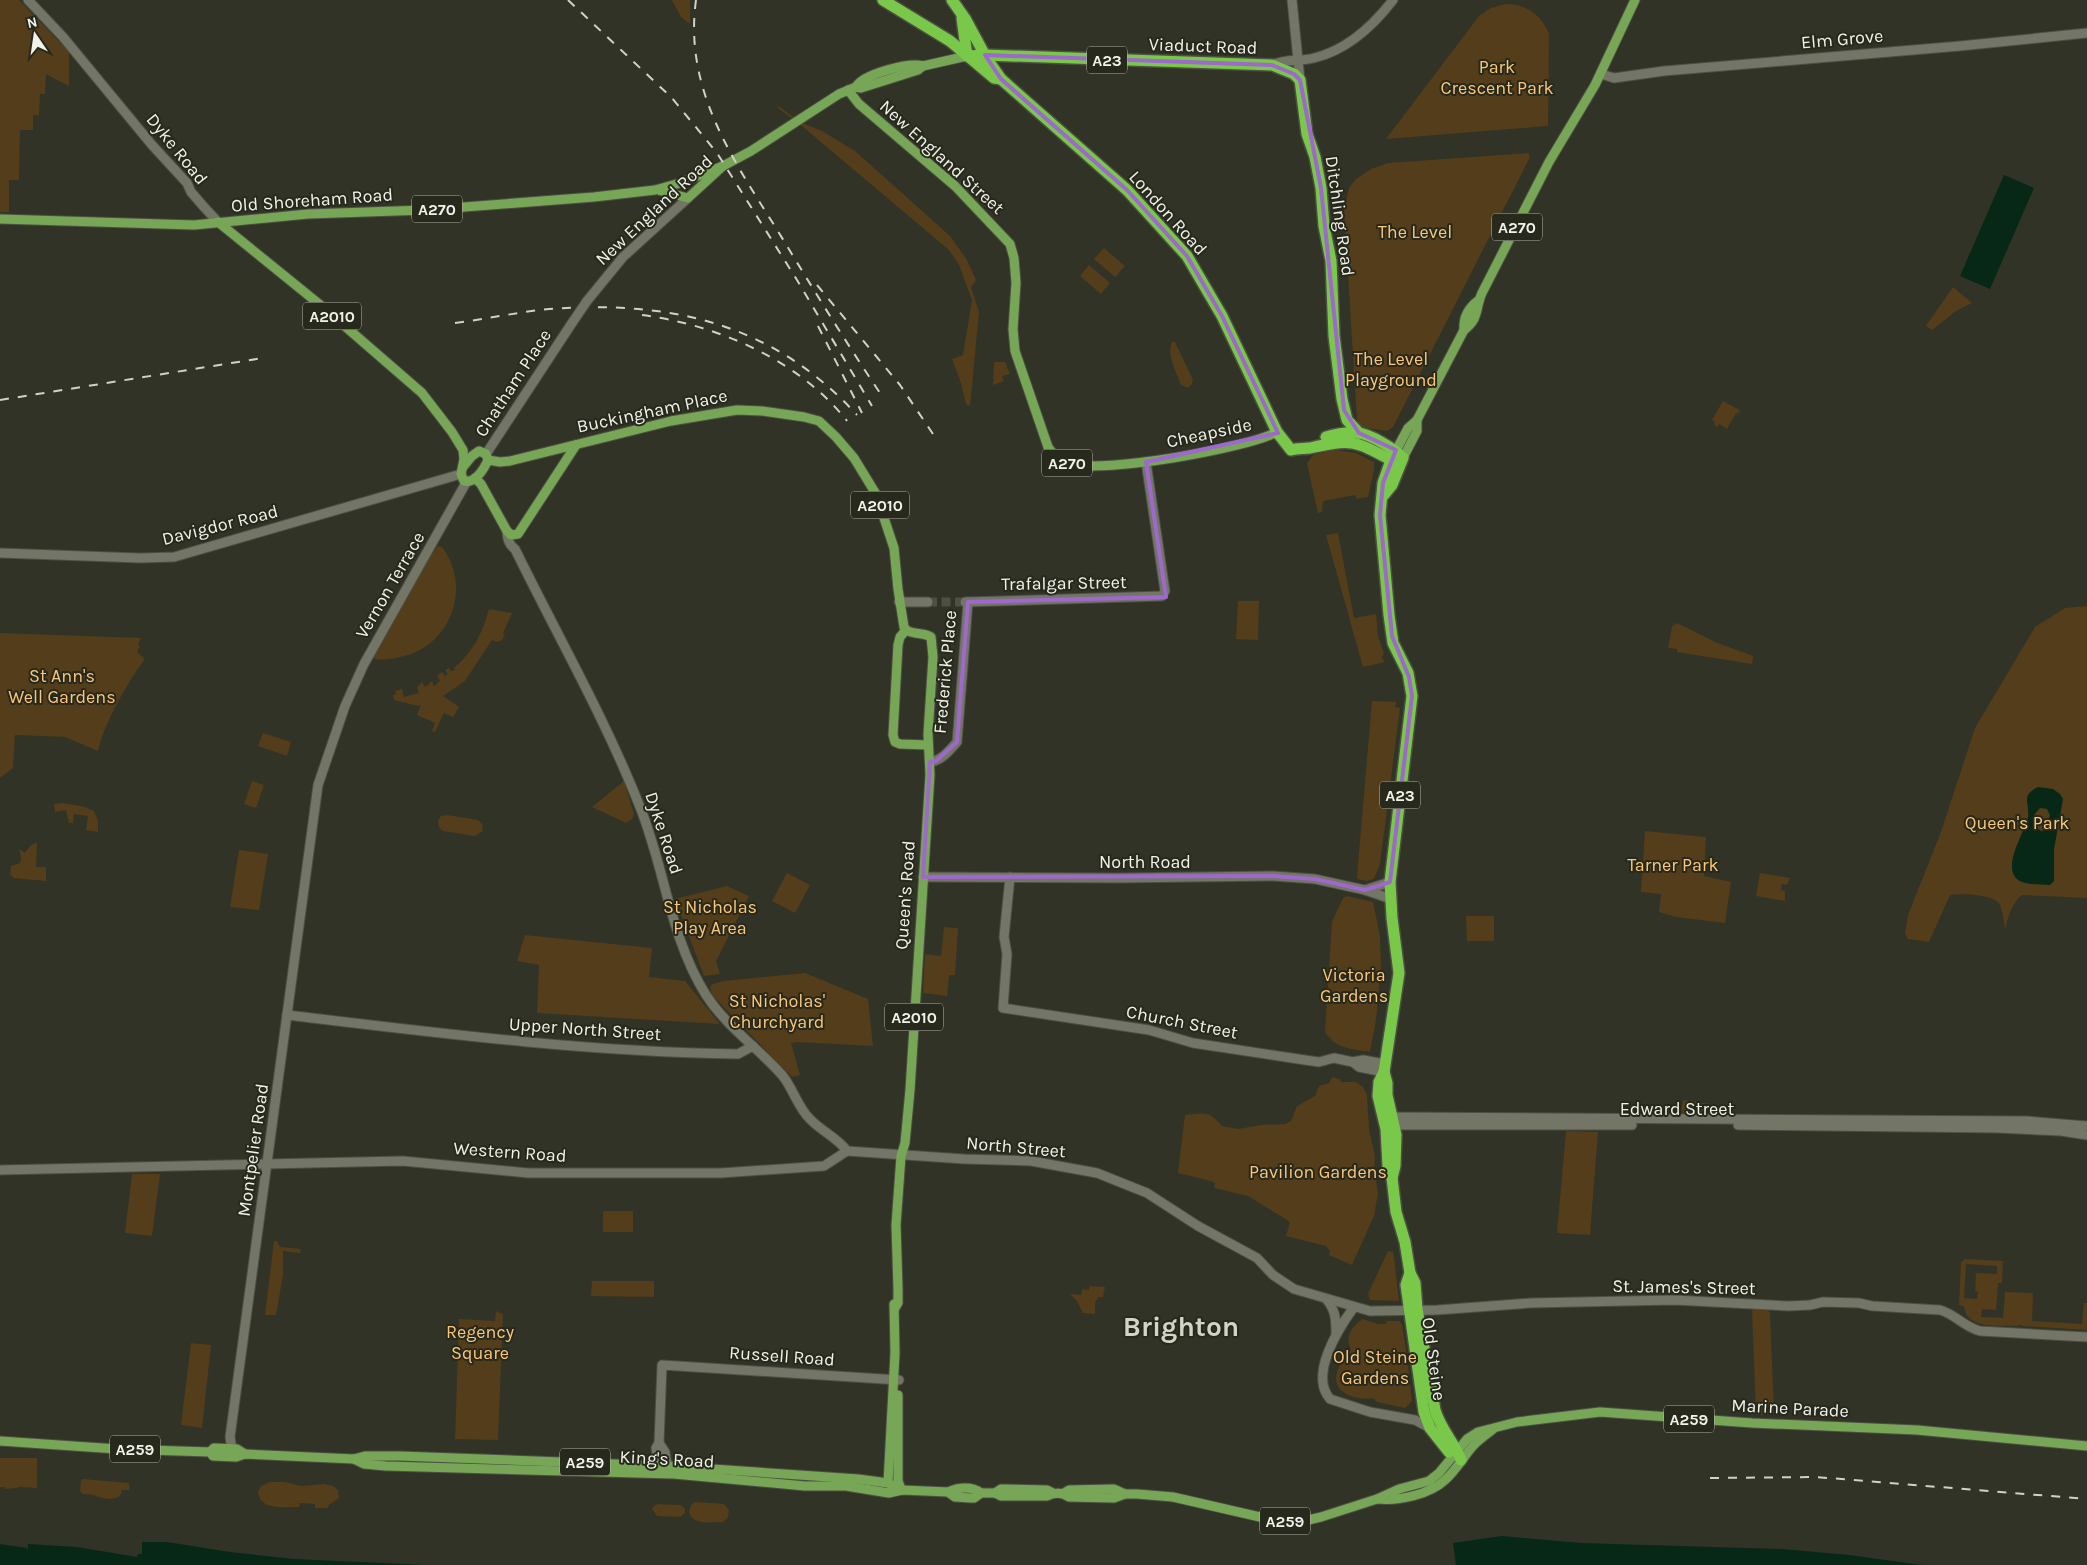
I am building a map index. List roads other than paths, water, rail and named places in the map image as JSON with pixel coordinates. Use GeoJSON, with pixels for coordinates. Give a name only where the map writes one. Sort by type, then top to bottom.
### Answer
{"type":"FeatureCollection","features":[{"type":"Feature","properties":{"kind":"highway","name":"London Road"},"geometry":{"type":"LineString","coordinates":[[883,0],[950,41],[994,78],[1001,79]]}},
{"type":"Feature","properties":{"kind":"highway","name":"London Road"},"geometry":{"type":"LineString","coordinates":[[952,0],[1001,79],[1127,190],[1187,256],[1222,316],[1277,432],[1296,448]]}},
{"type":"Feature","properties":{"kind":"highway"},"geometry":{"type":"LineString","coordinates":[[962,14],[967,56]]}},
{"type":"Feature","properties":{"kind":"highway","name":"A23"},"geometry":{"type":"LineString","coordinates":[[967,56],[985,54]]}},
{"type":"Feature","properties":{"kind":"highway","name":"Viaduct Road"},"geometry":{"type":"LineString","coordinates":[[985,54],[1272,65]]}},
{"type":"Feature","properties":{"kind":"highway","name":"A23"},"geometry":{"type":"LineString","coordinates":[[1272,65],[1294,74],[1300,80]]}},
{"type":"Feature","properties":{"kind":"highway","name":"Ditchling Road"},"geometry":{"type":"LineString","coordinates":[[1300,80],[1308,134],[1321,188],[1328,252],[1331,261],[1334,336],[1342,399],[1347,420],[1359,433]]}},
{"type":"Feature","properties":{"kind":"highway"},"geometry":{"type":"LineString","coordinates":[[1296,448],[1306,442],[1336,434],[1359,433],[1398,457]]}},
{"type":"Feature","properties":{"kind":"highway"},"geometry":{"type":"LineString","coordinates":[[1296,448],[1306,449],[1334,442],[1349,442],[1398,457]]}},
{"type":"Feature","properties":{"kind":"highway","name":"A23"},"geometry":{"type":"LineString","coordinates":[[1398,457],[1383,483],[1380,515],[1392,636],[1396,652],[1408,673],[1412,694],[1411,719],[1390,882],[1399,973],[1385,1068],[1389,1121],[1396,1135],[1395,1166],[1392,1178],[1395,1206],[1405,1242],[1410,1273],[1415,1283],[1413,1310]]}},
{"type":"Feature","properties":{"kind":"highway","name":"Old Steine"},"geometry":{"type":"LineString","coordinates":[[1413,1310],[1440,1425],[1457,1456]]}},
{"type":"Feature","properties":{"kind":"highway","name":"Old Steine"},"geometry":{"type":"LineString","coordinates":[[1413,1310],[1420,1416],[1457,1456]]}},
{"type":"Feature","properties":{"kind":"main road","name":"A270"},"geometry":{"type":"LineString","coordinates":[[1398,457],[1417,431],[1417,420],[1464,330],[1464,321],[1471,306],[1478,300],[1549,162],[1600,74],[1633,3]]}},
{"type":"Feature","properties":{"kind":"main road","name":"New England Road"},"geometry":{"type":"LineString","coordinates":[[688,198],[723,166],[852,89],[861,88],[918,70],[923,66],[967,56]]}},
{"type":"Feature","properties":{"kind":"main road","name":"New England Street"},"geometry":{"type":"LineString","coordinates":[[852,89],[859,104],[960,190],[1002,234],[1012,250],[1016,283],[1013,329],[1015,351],[1050,450],[1062,462],[1082,466],[1146,462]]}},
{"type":"Feature","properties":{"kind":"main road","name":"Old Shoreham Road"},"geometry":{"type":"LineString","coordinates":[[0,219],[199,225],[366,211],[425,210],[594,197],[655,190],[680,183],[723,166]]}},
{"type":"Feature","properties":{"kind":"main road","name":"Old Shoreham Road"},"geometry":{"type":"LineString","coordinates":[[655,190],[688,198]]}},
{"type":"Feature","properties":{"kind":"main road","name":"Dyke Road"},"geometry":{"type":"LineString","coordinates":[[218,222],[410,381],[422,393],[452,432],[463,450]]}},
{"type":"Feature","properties":{"kind":"main road","name":"Buckingham Place"},"geometry":{"type":"LineString","coordinates":[[487,457],[500,462],[560,450],[561,447],[576,446],[670,421],[737,410],[762,410],[814,419],[824,424],[854,458],[876,494],[894,548],[899,602]]}},
{"type":"Feature","properties":{"kind":"main road","name":"Cheapside"},"geometry":{"type":"LineString","coordinates":[[1146,462],[1255,440],[1277,432]]}},
{"type":"Feature","properties":{"kind":"main road"},"geometry":{"type":"LineString","coordinates":[[507,530],[511,535],[518,534],[576,446]]}},
{"type":"Feature","properties":{"kind":"main road"},"geometry":{"type":"LineString","coordinates":[[466,475],[463,450],[474,454]]}},
{"type":"Feature","properties":{"kind":"main road"},"geometry":{"type":"LineString","coordinates":[[560,450],[565,454],[566,459]]}},
{"type":"Feature","properties":{"kind":"main road"},"geometry":{"type":"LineString","coordinates":[[479,451],[487,457],[466,475],[474,454],[479,451]]}},
{"type":"Feature","properties":{"kind":"main road","name":"Dyke Road"},"geometry":{"type":"LineString","coordinates":[[466,475],[486,492],[507,530]]}},
{"type":"Feature","properties":{"kind":"main road","name":"A2010"},"geometry":{"type":"LineString","coordinates":[[899,602],[906,630]]}},
{"type":"Feature","properties":{"kind":"main road"},"geometry":{"type":"LineString","coordinates":[[906,630],[900,637],[898,644],[892,720],[893,735],[896,742],[928,745]]}},
{"type":"Feature","properties":{"kind":"main road","name":"Queen's Road"},"geometry":{"type":"LineString","coordinates":[[901,1156],[905,1143],[910,1090],[930,762],[928,745],[932,657],[931,637],[906,630]]}},
{"type":"Feature","properties":{"kind":"main road","name":"A2010"},"geometry":{"type":"LineString","coordinates":[[894,1458],[896,1380],[895,1308],[892,1277],[896,1248],[901,1156]]}},
{"type":"Feature","properties":{"kind":"main road","name":"Marine Parade"},"geometry":{"type":"LineString","coordinates":[[1457,1456],[1467,1439],[1478,1432],[1517,1422],[1561,1415],[1610,1412],[1752,1424],[1916,1430],[2087,1446]]}},
{"type":"Feature","properties":{"kind":"main road","name":"King's Road"},"geometry":{"type":"LineString","coordinates":[[0,1441],[117,1449],[210,1452],[213,1456],[233,1457],[245,1454],[354,1459],[365,1456],[400,1456],[858,1478],[888,1483],[902,1490]]}},
{"type":"Feature","properties":{"kind":"main road","name":"King's Road"},"geometry":{"type":"LineString","coordinates":[[210,1452],[214,1448],[232,1449],[245,1454]]}},
{"type":"Feature","properties":{"kind":"main road","name":"King's Road"},"geometry":{"type":"LineString","coordinates":[[664,1470],[806,1486],[846,1486],[889,1493],[902,1490],[948,1492],[955,1488],[975,1488],[981,1493],[995,1493],[1001,1489],[1047,1490],[1053,1493],[1064,1493],[1069,1490],[1114,1489],[1125,1494],[1174,1497],[1260,1517],[1300,1522],[1321,1517],[1429,1481],[1457,1456]]}},
{"type":"Feature","properties":{"kind":"main road"},"geometry":{"type":"LineString","coordinates":[[888,1483],[894,1458]]}},
{"type":"Feature","properties":{"kind":"main road"},"geometry":{"type":"LineString","coordinates":[[894,1458],[898,1481],[902,1490]]}},
{"type":"Feature","properties":{"kind":"street","name":"Dyke Road"},"geometry":{"type":"LineString","coordinates":[[28,0],[69,43],[151,143],[183,178],[191,192],[218,222]]}},
{"type":"Feature","properties":{"kind":"street","name":"Ditchling Road"},"geometry":{"type":"LineString","coordinates":[[1292,0],[1300,80]]}},
{"type":"Feature","properties":{"kind":"street","name":"Viaduct Road"},"geometry":{"type":"LineString","coordinates":[[1272,65],[1287,60],[1298,61],[1320,56],[1350,42],[1370,27],[1393,0]]}},
{"type":"Feature","properties":{"kind":"street","name":"Elm Grove"},"geometry":{"type":"LineString","coordinates":[[1600,74],[1614,78],[1664,71],[2087,33]]}},
{"type":"Feature","properties":{"kind":"street","name":"New England Road"},"geometry":{"type":"LineString","coordinates":[[570,326],[622,257],[688,198]]}},
{"type":"Feature","properties":{"kind":"street"},"geometry":{"type":"LineString","coordinates":[[199,225],[204,214],[204,207]]}},
{"type":"Feature","properties":{"kind":"street","name":"Chatham Place"},"geometry":{"type":"LineString","coordinates":[[487,457],[570,326]]}},
{"type":"Feature","properties":{"kind":"street","name":"Trafalgar Street"},"geometry":{"type":"LineString","coordinates":[[966,602],[1159,597],[1163,595],[1165,592],[1161,558],[1146,462]]}},
{"type":"Feature","properties":{"kind":"street","name":"Davigdor Road"},"geometry":{"type":"LineString","coordinates":[[0,553],[140,558],[174,557],[466,475]]}},
{"type":"Feature","properties":{"kind":"street","name":"Vernon Terrace"},"geometry":{"type":"LineString","coordinates":[[308,855],[318,785],[345,706],[364,664],[466,475]]}},
{"type":"Feature","properties":{"kind":"street","name":"Dyke Road"},"geometry":{"type":"LineString","coordinates":[[507,530],[507,537],[511,546],[515,549],[582,677],[622,764],[645,821],[683,947],[701,986],[715,1006],[791,1086],[809,1119],[847,1151]]}},
{"type":"Feature","properties":{"kind":"street"},"geometry":{"type":"LineString","coordinates":[[515,549],[518,534]]}},
{"type":"Feature","properties":{"kind":"street"},"geometry":{"type":"LineString","coordinates":[[899,602],[928,602]]}},
{"type":"Feature","properties":{"kind":"street","name":"Frederick Place"},"geometry":{"type":"LineString","coordinates":[[930,762],[941,758],[957,742],[966,602]]}},
{"type":"Feature","properties":{"kind":"street","name":"Montpelier Road"},"geometry":{"type":"LineString","coordinates":[[232,1449],[230,1437],[308,855]]}},
{"type":"Feature","properties":{"kind":"street","name":"North Road"},"geometry":{"type":"LineString","coordinates":[[923,877],[1239,878],[1273,876],[1314,880],[1366,890],[1391,900]]}},
{"type":"Feature","properties":{"kind":"street","name":"Church Street"},"geometry":{"type":"LineString","coordinates":[[1010,877],[1004,937],[1006,954],[1003,1008],[1133,1028],[1193,1042],[1305,1060],[1319,1062],[1334,1058],[1353,1062],[1359,1067],[1385,1068]]}},
{"type":"Feature","properties":{"kind":"street","name":"North Road"},"geometry":{"type":"LineString","coordinates":[[1366,890],[1390,882]]}},
{"type":"Feature","properties":{"kind":"street","name":"Upper North Street"},"geometry":{"type":"LineString","coordinates":[[287,1015],[533,1044],[738,1054],[752,1046]]}},
{"type":"Feature","properties":{"kind":"street","name":"Edward Street"},"geometry":{"type":"LineString","coordinates":[[1389,1121],[1492,1118],[1886,1120],[1969,1124]]}},
{"type":"Feature","properties":{"kind":"street","name":"Edward Street"},"geometry":{"type":"LineString","coordinates":[[1389,1121],[1665,1124],[1969,1124]]}},
{"type":"Feature","properties":{"kind":"street"},"geometry":{"type":"LineString","coordinates":[[1969,1124],[2027,1121],[2087,1126]]}},
{"type":"Feature","properties":{"kind":"street"},"geometry":{"type":"LineString","coordinates":[[1969,1124],[2087,1135]]}},
{"type":"Feature","properties":{"kind":"street","name":"North Street"},"geometry":{"type":"LineString","coordinates":[[847,1151],[901,1156],[1031,1161],[1109,1177],[1138,1188],[1198,1226],[1257,1258],[1273,1275],[1294,1289],[1354,1308]]}},
{"type":"Feature","properties":{"kind":"street","name":"Western Road"},"geometry":{"type":"LineString","coordinates":[[0,1170],[267,1163],[403,1162],[528,1173],[720,1173],[824,1166],[847,1151]]}},
{"type":"Feature","properties":{"kind":"street"},"geometry":{"type":"LineString","coordinates":[[1327,1300],[1334,1311],[1336,1334]]}},
{"type":"Feature","properties":{"kind":"street","name":"St. James's Street"},"geometry":{"type":"LineString","coordinates":[[1413,1310],[1531,1303],[1674,1300],[1788,1306],[1810,1306],[1823,1302],[1859,1303],[1872,1306],[1940,1310],[1949,1313],[1966,1326],[1980,1331],[2087,1337]]}},
{"type":"Feature","properties":{"kind":"street","name":"Old Steine"},"geometry":{"type":"LineString","coordinates":[[1413,1310],[1370,1311],[1354,1308],[1336,1334],[1322,1378],[1325,1393],[1330,1399],[1364,1411],[1420,1416],[1432,1394]]}},
{"type":"Feature","properties":{"kind":"street","name":"Russell Road"},"geometry":{"type":"LineString","coordinates":[[664,1470],[656,1448],[659,1443],[662,1365],[896,1380]]}},
{"type":"Feature","properties":{"kind":"tunnel"},"geometry":{"type":"LineString","coordinates":[[928,602],[965,602]]}},
{"type":"Feature","properties":{"kind":"railway"},"geometry":{"type":"LineString","coordinates":[[568,0],[672,98],[717,153],[797,280],[872,406]]}},
{"type":"Feature","properties":{"kind":"railway"},"geometry":{"type":"LineString","coordinates":[[696,0],[694,34],[698,67],[706,98],[718,128],[749,185],[884,399]]}},
{"type":"Feature","properties":{"kind":"railway"},"geometry":{"type":"LineString","coordinates":[[817,285],[900,385],[933,434]]}},
{"type":"Feature","properties":{"kind":"railway"},"geometry":{"type":"LineString","coordinates":[[455,323],[537,310],[594,307],[636,309],[677,314],[717,324],[755,339],[790,358],[825,384],[857,415]]}},
{"type":"Feature","properties":{"kind":"railway"},"geometry":{"type":"LineString","coordinates":[[642,315],[699,327],[755,349],[781,363],[805,380],[828,399],[847,421]]}},
{"type":"Feature","properties":{"kind":"railway"},"geometry":{"type":"LineString","coordinates":[[818,326],[862,413]]}},
{"type":"Feature","properties":{"kind":"railway"},"geometry":{"type":"LineString","coordinates":[[0,400],[263,358]]}},
{"type":"Feature","properties":{"kind":"railway"},"geometry":{"type":"LineString","coordinates":[[1710,1478],[1816,1477],[2087,1499]]}},
{"type":"Feature","properties":{"kind":"district","name":"Brighton"},"geometry":{"type":"Point","coordinates":[1181,1326]}},
{"type":"Feature","properties":{"kind":"park label","name":"Park Crescent Park"},"geometry":{"type":"Point","coordinates":[1497,77]}},
{"type":"Feature","properties":{"kind":"park label","name":"The Level"},"geometry":{"type":"Point","coordinates":[1415,232]}},
{"type":"Feature","properties":{"kind":"park label","name":"The Level Playground"},"geometry":{"type":"Point","coordinates":[1391,369]}},
{"type":"Feature","properties":{"kind":"park label","name":"St Ann's Well Gardens"},"geometry":{"type":"Point","coordinates":[62,686]}},
{"type":"Feature","properties":{"kind":"park label","name":"Queen's Park"},"geometry":{"type":"Point","coordinates":[2017,823]}},
{"type":"Feature","properties":{"kind":"park label","name":"Tarner Park"},"geometry":{"type":"Point","coordinates":[1673,865]}},
{"type":"Feature","properties":{"kind":"park label","name":"St Nicholas Play Area"},"geometry":{"type":"Point","coordinates":[710,918]}},
{"type":"Feature","properties":{"kind":"park label","name":"Victoria Gardens"},"geometry":{"type":"Point","coordinates":[1354,985]}},
{"type":"Feature","properties":{"kind":"park label","name":"St Nicholas' Churchyard"},"geometry":{"type":"Point","coordinates":[777,1011]}},
{"type":"Feature","properties":{"kind":"park label","name":"Pavilion Gardens"},"geometry":{"type":"Point","coordinates":[1318,1172]}},
{"type":"Feature","properties":{"kind":"park label","name":"Regency Square"},"geometry":{"type":"Point","coordinates":[480,1342]}},
{"type":"Feature","properties":{"kind":"park label","name":"Old Steine Gardens"},"geometry":{"type":"Point","coordinates":[1375,1367]}}]}
